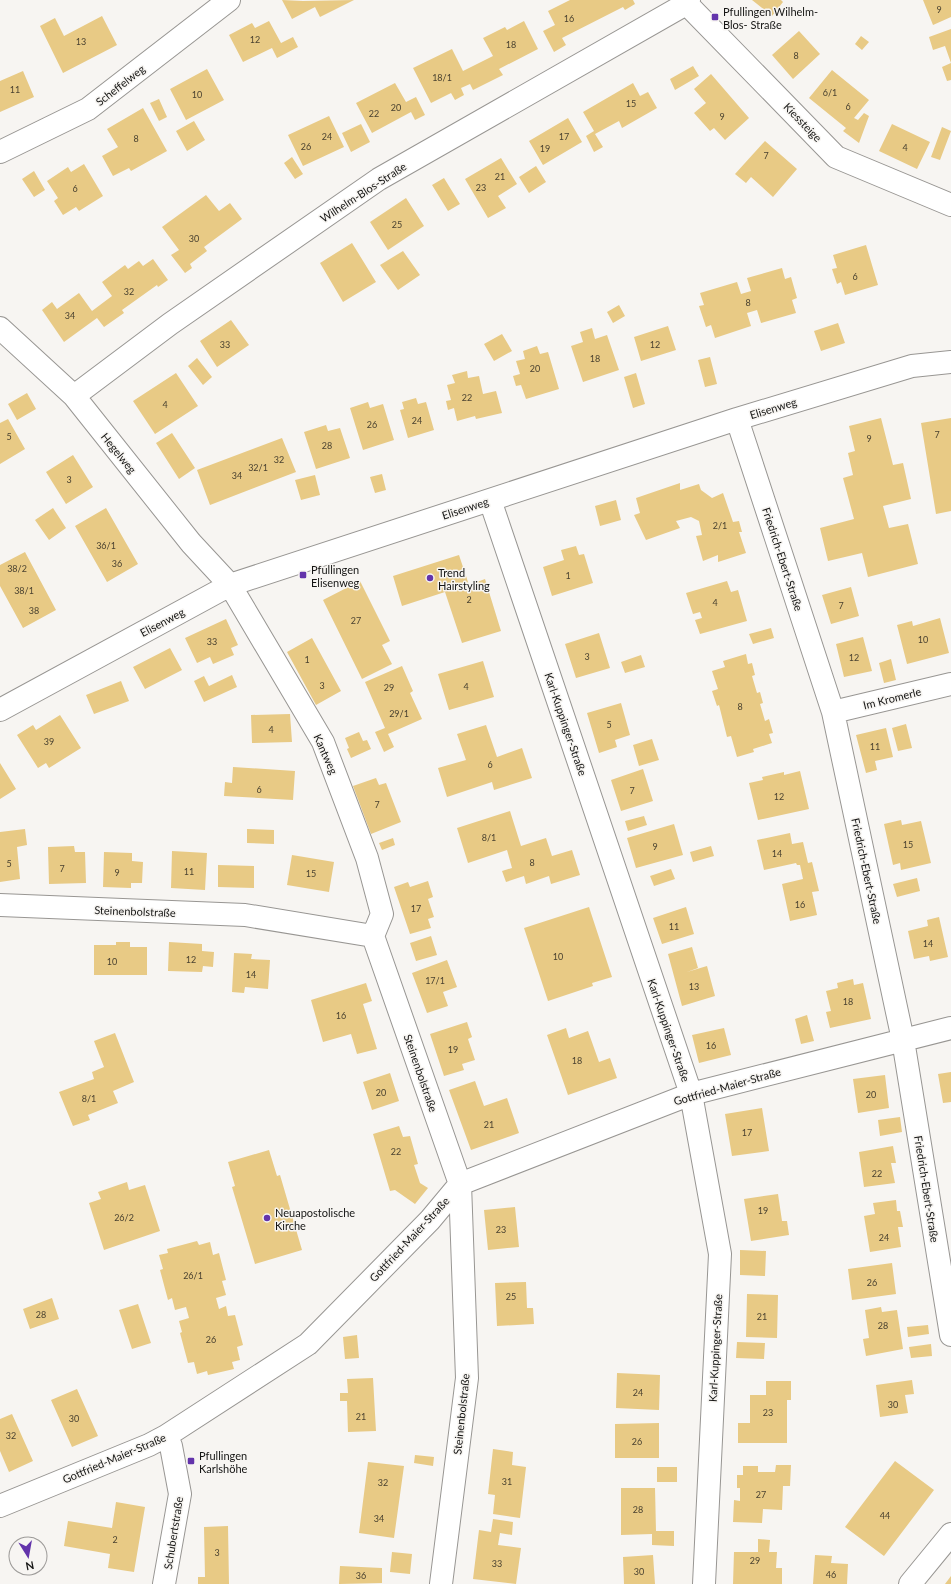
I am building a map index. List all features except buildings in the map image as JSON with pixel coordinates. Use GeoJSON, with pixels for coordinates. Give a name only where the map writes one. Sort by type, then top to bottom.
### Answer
{"type":"FeatureCollection","features":[{"type":"Feature","properties":{"kind":"street","name":"Scheffelweg"},"geometry":{"type":"LineString","coordinates":[[0,152],[88,109],[229,0]]}},
{"type":"Feature","properties":{"kind":"street","name":"Kiessteige"},"geometry":{"type":"LineString","coordinates":[[686,1],[836,156],[951,205]]}},
{"type":"Feature","properties":{"kind":"street","name":"Wilhelm-Blos-Straße"},"geometry":{"type":"LineString","coordinates":[[74,396],[170,324],[379,179],[686,1]]}},
{"type":"Feature","properties":{"kind":"street","name":"Hegelweg"},"geometry":{"type":"LineString","coordinates":[[0,328],[74,396],[191,543],[230,585]]}},
{"type":"Feature","properties":{"kind":"street","name":"Elisenweg"},"geometry":{"type":"LineString","coordinates":[[0,710],[230,585],[737,419],[912,366],[951,362]]}},
{"type":"Feature","properties":{"kind":"street","name":"Friedrich-Ebert-Straße"},"geometry":{"type":"LineString","coordinates":[[737,419],[833,712],[903,1040],[951,1335]]}},
{"type":"Feature","properties":{"kind":"street","name":"Karl-Kuppinger-Straße"},"geometry":{"type":"LineString","coordinates":[[490,500],[691,1094],[720,1254],[704,1584]]}},
{"type":"Feature","properties":{"kind":"street","name":"Kantweg"},"geometry":{"type":"LineString","coordinates":[[230,585],[323,742],[367,858],[382,914],[373,936]]}},
{"type":"Feature","properties":{"kind":"street","name":"Im Kromerle"},"geometry":{"type":"LineString","coordinates":[[833,712],[951,684]]}},
{"type":"Feature","properties":{"kind":"street","name":"Steinenbolstraße"},"geometry":{"type":"LineString","coordinates":[[0,905],[245,915],[373,936],[460,1184],[467,1378],[441,1584]]}},
{"type":"Feature","properties":{"kind":"street","name":"Gottfried-Maier-Straße"},"geometry":{"type":"LineString","coordinates":[[0,1506],[148,1445],[166,1436],[308,1344],[430,1220],[460,1184],[691,1094],[951,1028]]}},
{"type":"Feature","properties":{"kind":"street","name":"Schubertstraße"},"geometry":{"type":"LineString","coordinates":[[164,1584],[180,1494],[171,1446],[166,1436]]}},
{"type":"Feature","properties":{"kind":"street"},"geometry":{"type":"LineString","coordinates":[[910,1584],[951,1534]]}},
{"type":"Feature","properties":{"kind":"place","name":"Pfullingen Wilhelm- Blos- Straße"},"geometry":{"type":"Point","coordinates":[715,17]}},
{"type":"Feature","properties":{"kind":"place","name":"Pfullingen Elisenweg"},"geometry":{"type":"Point","coordinates":[303,575]}},
{"type":"Feature","properties":{"kind":"place","name":"Trend Hairstyling"},"geometry":{"type":"Point","coordinates":[430,578]}},
{"type":"Feature","properties":{"kind":"place","name":"Neuapostolische Kirche"},"geometry":{"type":"Point","coordinates":[267,1218]}},
{"type":"Feature","properties":{"kind":"place","name":"Pfullingen Karlshöhe"},"geometry":{"type":"Point","coordinates":[191,1461]}}]}
